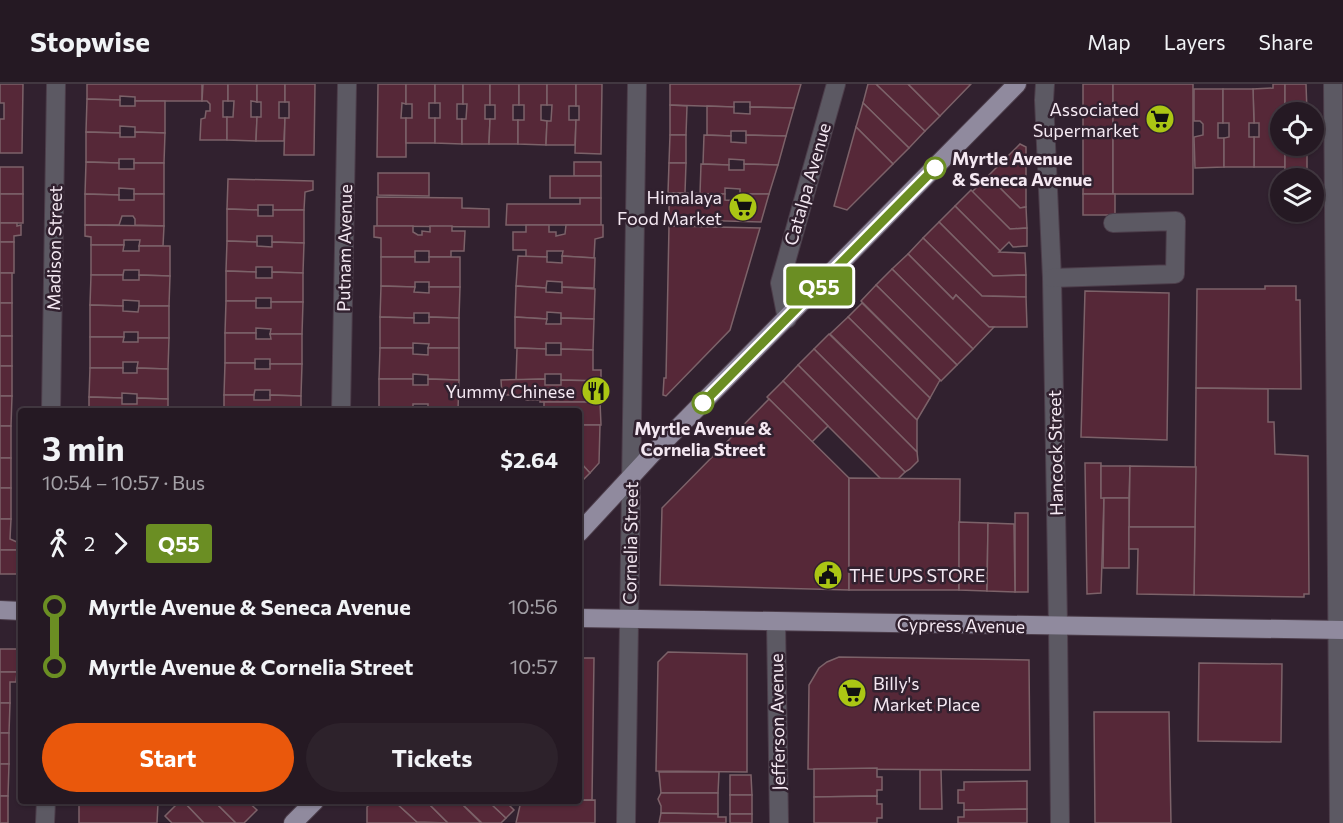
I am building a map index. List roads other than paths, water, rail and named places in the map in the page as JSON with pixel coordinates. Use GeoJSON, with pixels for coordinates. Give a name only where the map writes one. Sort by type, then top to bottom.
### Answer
{"type":"FeatureCollection","features":[{"type":"Feature","properties":{"kind":"main road"},"geometry":{"type":"LineString","coordinates":[[582,529],[1017,84]]}},
{"type":"Feature","properties":{"kind":"main road"},"geometry":{"type":"LineString","coordinates":[[0,610],[18,610]]}},
{"type":"Feature","properties":{"kind":"main road","name":"Cypress Avenue"},"geometry":{"type":"LineString","coordinates":[[582,618],[1340,630]]}},
{"type":"Feature","properties":{"kind":"main road"},"geometry":{"type":"LineString","coordinates":[[298,822],[313,804]]}},
{"type":"Feature","properties":{"kind":"street","name":"Madison Street"},"geometry":{"type":"LineString","coordinates":[[51,408],[56,84]]}},
{"type":"Feature","properties":{"kind":"street","name":"Putnam Avenue"},"geometry":{"type":"LineString","coordinates":[[341,408],[346,84]]}},
{"type":"Feature","properties":{"kind":"street","name":"Cornelia Street"},"geometry":{"type":"LineString","coordinates":[[626,823],[637,84]]}},
{"type":"Feature","properties":{"kind":"street","name":"Catalpa Avenue"},"geometry":{"type":"LineString","coordinates":[[787,318],[780,283],[836,84]]}},
{"type":"Feature","properties":{"kind":"street","name":"Hancock Street"},"geometry":{"type":"LineString","coordinates":[[1045,84],[1052,278],[1060,823]]}},
{"type":"Feature","properties":{"kind":"street"},"geometry":{"type":"LineString","coordinates":[[1333,84],[1340,630],[1339,823]]}},
{"type":"Feature","properties":{"kind":"street"},"geometry":{"type":"LineString","coordinates":[[1052,278],[1175,274],[1176,221],[1113,223]]}},
{"type":"Feature","properties":{"kind":"street","name":"Jefferson Avenue"},"geometry":{"type":"LineString","coordinates":[[776,621],[779,823]]}},
{"type":"Feature","properties":{"kind":"street"},"geometry":{"type":"LineString","coordinates":[[45,823],[46,804]]}},
{"type":"Feature","properties":{"kind":"place","name":"Associated Supermarket"},"geometry":{"type":"Point","coordinates":[1160,119]}},
{"type":"Feature","properties":{"kind":"place","name":"Myrtle Avenue & Seneca Avenue"},"geometry":{"type":"Point","coordinates":[935,168]}},
{"type":"Feature","properties":{"kind":"place","name":"Himalaya Food Market"},"geometry":{"type":"Point","coordinates":[743,207]}},
{"type":"Feature","properties":{"kind":"place","name":"Yummy Chinese"},"geometry":{"type":"Point","coordinates":[596,391]}},
{"type":"Feature","properties":{"kind":"place","name":"Myrtle Avenue & Cornelia Street"},"geometry":{"type":"Point","coordinates":[703,403]}},
{"type":"Feature","properties":{"kind":"place","name":"THE UPS STORE"},"geometry":{"type":"Point","coordinates":[828,575]}},
{"type":"Feature","properties":{"kind":"place","name":"Billy's Market Place"},"geometry":{"type":"Point","coordinates":[852,693]}}]}
